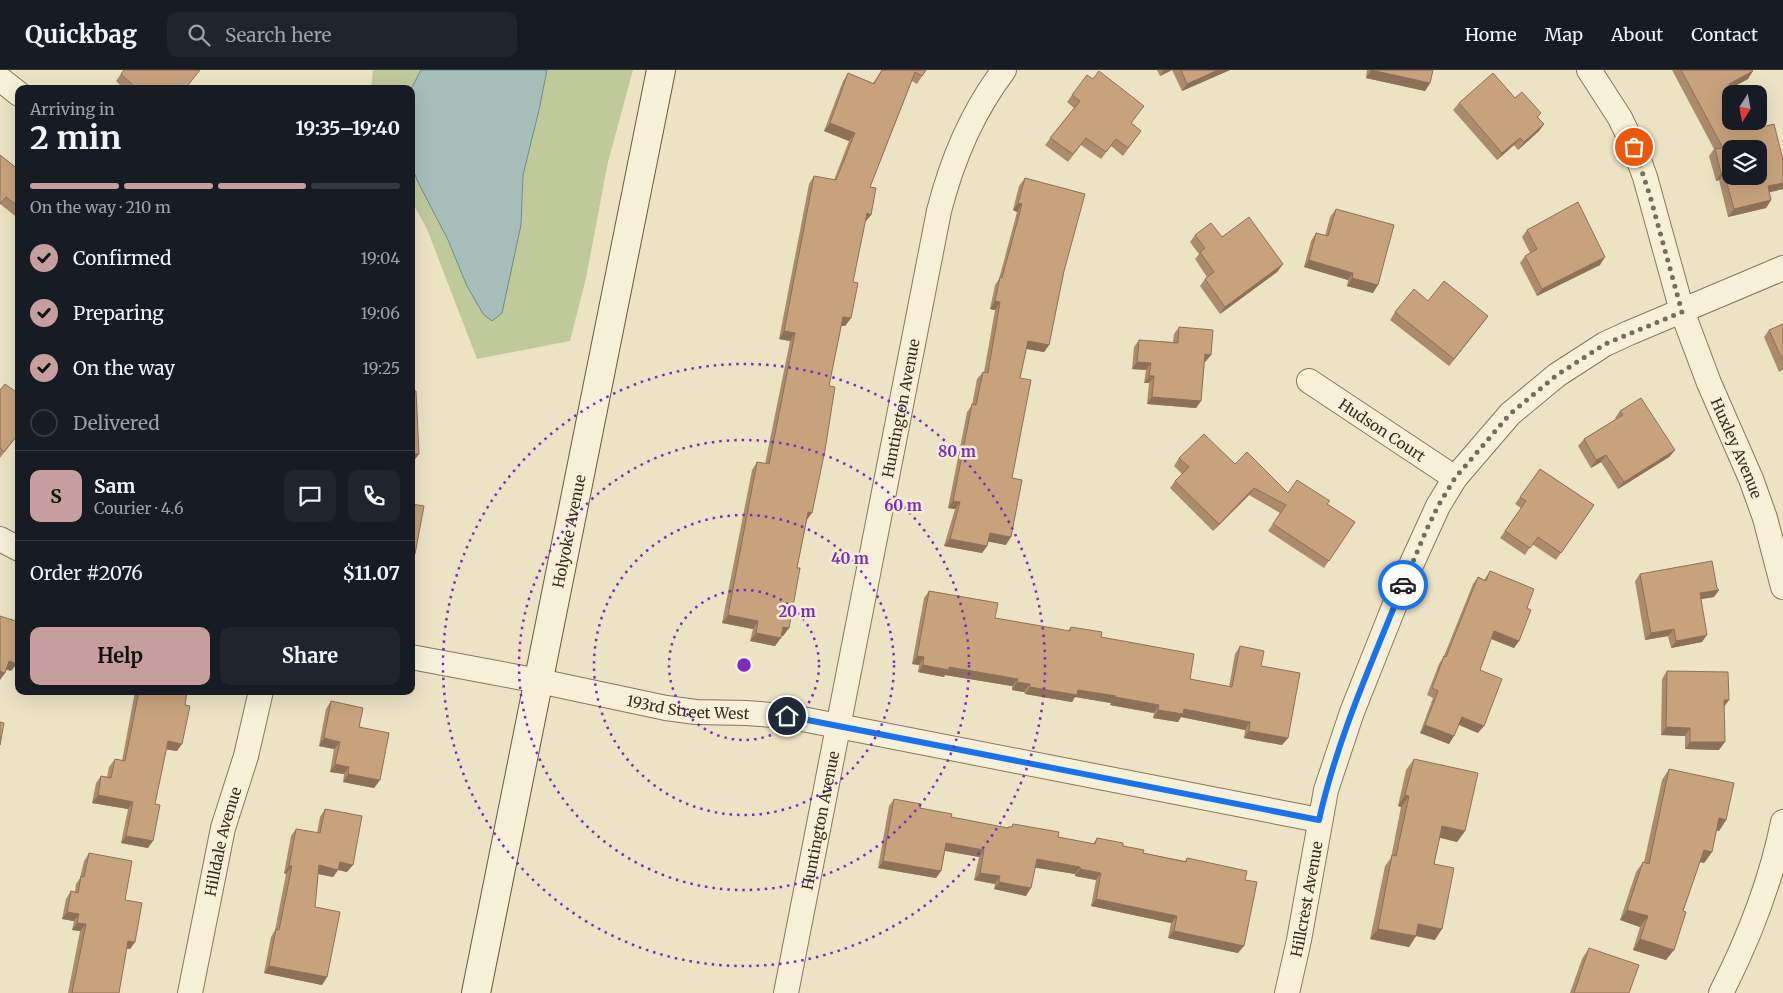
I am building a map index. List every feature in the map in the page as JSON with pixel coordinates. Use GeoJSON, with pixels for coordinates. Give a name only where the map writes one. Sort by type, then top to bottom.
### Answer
{"type":"FeatureCollection","features":[{"type":"Feature","properties":{"kind":"street","name":"Holyoke Avenue"},"geometry":{"type":"LineString","coordinates":[[476,993],[661,70]]}},
{"type":"Feature","properties":{"kind":"street","name":"Huntington Avenue"},"geometry":{"type":"LineString","coordinates":[[786,993],[938,211],[949,174],[963,138],[981,104],[1004,70]]}},
{"type":"Feature","properties":{"kind":"street"},"geometry":{"type":"LineString","coordinates":[[1589,70],[1620,118],[1636,155],[1650,196],[1682,312]]}},
{"type":"Feature","properties":{"kind":"street"},"geometry":{"type":"LineString","coordinates":[[0,79],[15,91]]}},
{"type":"Feature","properties":{"kind":"street","name":"Hillcrest Avenue"},"geometry":{"type":"LineString","coordinates":[[1286,993],[1297,949],[1319,820],[1326,790],[1352,712],[1422,540],[1438,506],[1455,478],[1510,414],[1557,375],[1605,344],[1783,268]]}},
{"type":"Feature","properties":{"kind":"street","name":"Huxley Avenue"},"geometry":{"type":"LineString","coordinates":[[1682,312],[1709,383],[1751,479],[1765,518],[1783,587]]}},
{"type":"Feature","properties":{"kind":"street","name":"Hudson Court"},"geometry":{"type":"LineString","coordinates":[[1309,381],[1455,478]]}},
{"type":"Feature","properties":{"kind":"street"},"geometry":{"type":"LineString","coordinates":[[0,539],[15,547]]}},
{"type":"Feature","properties":{"kind":"street","name":"193rd Street West"},"geometry":{"type":"LineString","coordinates":[[415,658],[539,681],[666,708],[696,712],[773,715],[1319,820]]}},
{"type":"Feature","properties":{"kind":"street","name":"Hilldale Avenue"},"geometry":{"type":"LineString","coordinates":[[190,993],[223,828],[246,756],[260,695]]}},
{"type":"Feature","properties":{"kind":"street"},"geometry":{"type":"LineString","coordinates":[[1722,993],[1738,962],[1754,923],[1767,884],[1783,822]]}},
{"type":"Feature","properties":{"kind":"green space"},"geometry":{"type":"Polygon","coordinates":[[[373,70],[421,70],[413,85],[371,85],[373,70]]]}},
{"type":"Feature","properties":{"kind":"green space"},"geometry":{"type":"Polygon","coordinates":[[[547,70],[633,70],[608,162],[586,278],[570,341],[477,359],[427,229],[415,207],[415,175],[448,240],[467,286],[483,314],[521,225],[523,175],[547,70]]]}},
{"type":"Feature","properties":{"kind":"water"},"geometry":{"type":"Polygon","coordinates":[[[421,70],[547,70],[523,175],[521,225],[502,313],[492,321],[483,314],[467,286],[448,240],[415,175],[415,85],[413,85],[421,70]]]}},
{"type":"Feature","properties":{"kind":"building"},"geometry":{"type":"Polygon","coordinates":[[[124,70],[200,70],[188,85],[133,85],[121,74],[124,70]]]}},
{"type":"Feature","properties":{"kind":"building"},"geometry":{"type":"Polygon","coordinates":[[[882,70],[926,70],[922,76],[915,72],[870,187],[876,188],[871,215],[867,213],[853,282],[858,283],[851,318],[843,317],[829,386],[835,387],[825,450],[812,513],[808,512],[797,568],[800,568],[789,628],[783,627],[781,638],[756,633],[758,621],[728,615],[757,462],[769,464],[795,333],[784,331],[814,176],[836,180],[855,133],[830,123],[848,73],[874,84],[882,70]]]}},
{"type":"Feature","properties":{"kind":"building"},"geometry":{"type":"Polygon","coordinates":[[[1181,70],[1218,70],[1187,84],[1181,70]]]}},
{"type":"Feature","properties":{"kind":"building"},"geometry":{"type":"Polygon","coordinates":[[[1371,70],[1433,70],[1430,83],[1371,70]]]}},
{"type":"Feature","properties":{"kind":"building"},"geometry":{"type":"Polygon","coordinates":[[[1681,70],[1752,70],[1730,85],[1722,85],[1722,130],[1768,130],[1768,125],[1774,124],[1783,160],[1783,183],[1768,186],[1771,200],[1734,209],[1727,185],[1767,185],[1767,140],[1722,140],[1722,146],[1681,70]]]}},
{"type":"Feature","properties":{"kind":"building"},"geometry":{"type":"Polygon","coordinates":[[[1099,71],[1144,106],[1131,123],[1141,131],[1128,148],[1116,139],[1106,152],[1086,138],[1073,154],[1050,138],[1080,101],[1072,95],[1087,75],[1093,79],[1099,71]]]}},
{"type":"Feature","properties":{"kind":"building"},"geometry":{"type":"Polygon","coordinates":[[[1493,73],[1515,98],[1522,92],[1541,113],[1537,117],[1544,124],[1524,142],[1520,138],[1502,153],[1459,103],[1493,73]]]}},
{"type":"Feature","properties":{"kind":"building"},"geometry":{"type":"Polygon","coordinates":[[[1722,148],[1722,173],[1721,173],[1715,149],[1722,148]]]}},
{"type":"Feature","properties":{"kind":"building"},"geometry":{"type":"Polygon","coordinates":[[[0,155],[15,167],[15,204],[6,197],[0,204],[0,155]]]}},
{"type":"Feature","properties":{"kind":"building"},"geometry":{"type":"Polygon","coordinates":[[[1025,178],[1085,194],[1064,271],[1049,345],[1028,341],[1020,378],[1031,380],[1012,478],[1022,480],[1011,537],[990,533],[987,546],[950,539],[960,502],[953,501],[972,404],[976,405],[983,372],[988,373],[1000,302],[995,301],[1000,277],[1002,278],[1022,204],[1018,203],[1025,178]]]}},
{"type":"Feature","properties":{"kind":"building"},"geometry":{"type":"Polygon","coordinates":[[[1578,202],[1605,257],[1542,289],[1525,256],[1537,249],[1527,230],[1578,202]]]}},
{"type":"Feature","properties":{"kind":"building"},"geometry":{"type":"Polygon","coordinates":[[[1336,209],[1394,225],[1378,285],[1352,278],[1353,273],[1309,260],[1316,233],[1328,236],[1336,209]]]}},
{"type":"Feature","properties":{"kind":"building"},"geometry":{"type":"Polygon","coordinates":[[[1249,217],[1283,264],[1225,307],[1205,279],[1214,272],[1200,252],[1205,248],[1195,235],[1211,223],[1222,237],[1249,217]]]}},
{"type":"Feature","properties":{"kind":"building"},"geometry":{"type":"Polygon","coordinates":[[[1444,281],[1488,316],[1454,359],[1395,312],[1414,289],[1428,301],[1444,281]]]}},
{"type":"Feature","properties":{"kind":"building"},"geometry":{"type":"Polygon","coordinates":[[[1783,324],[1783,361],[1769,330],[1783,324]]]}},
{"type":"Feature","properties":{"kind":"building"},"geometry":{"type":"Polygon","coordinates":[[[1179,327],[1213,330],[1211,355],[1205,354],[1201,401],[1152,397],[1154,376],[1149,376],[1151,363],[1137,362],[1139,340],[1178,343],[1179,327]]]}},
{"type":"Feature","properties":{"kind":"building"},"geometry":{"type":"Polygon","coordinates":[[[5,384],[15,391],[15,438],[4,452],[0,448],[0,390],[5,384]]]}},
{"type":"Feature","properties":{"kind":"building"},"geometry":{"type":"Polygon","coordinates":[[[415,391],[416,391],[419,454],[415,454],[415,391]]]}},
{"type":"Feature","properties":{"kind":"building"},"geometry":{"type":"Polygon","coordinates":[[[1641,398],[1675,450],[1624,482],[1606,455],[1596,460],[1584,439],[1623,415],[1620,411],[1641,398]]]}},
{"type":"Feature","properties":{"kind":"building"},"geometry":{"type":"Polygon","coordinates":[[[1204,434],[1235,464],[1247,452],[1288,493],[1297,480],[1330,501],[1327,504],[1355,522],[1329,561],[1273,524],[1286,505],[1254,488],[1219,524],[1175,481],[1189,467],[1179,458],[1204,434]]]}},
{"type":"Feature","properties":{"kind":"building"},"geometry":{"type":"Polygon","coordinates":[[[1540,469],[1594,505],[1561,553],[1538,537],[1530,548],[1505,531],[1526,501],[1520,497],[1540,469]]]}},
{"type":"Feature","properties":{"kind":"building"},"geometry":{"type":"Polygon","coordinates":[[[415,505],[424,506],[415,554],[415,505]]]}},
{"type":"Feature","properties":{"kind":"building"},"geometry":{"type":"Polygon","coordinates":[[[1712,561],[1719,590],[1700,593],[1707,635],[1676,641],[1674,629],[1651,633],[1640,574],[1712,561]]]}},
{"type":"Feature","properties":{"kind":"building"},"geometry":{"type":"Polygon","coordinates":[[[1490,571],[1534,589],[1527,608],[1531,610],[1519,641],[1494,631],[1480,670],[1502,679],[1484,726],[1462,717],[1454,736],[1425,725],[1438,691],[1432,688],[1478,577],[1486,581],[1490,571]]]}},
{"type":"Feature","properties":{"kind":"building"},"geometry":{"type":"Polygon","coordinates":[[[929,591],[998,603],[995,618],[1070,631],[1071,627],[1102,632],[1101,637],[1194,654],[1190,679],[1232,687],[1240,646],[1264,651],[1261,666],[1300,673],[1288,738],[1249,731],[1250,722],[1184,709],[1183,714],[1158,710],[1159,705],[1116,696],[1078,690],[1077,695],[1030,687],[1030,684],[1017,682],[1018,679],[949,667],[949,670],[923,665],[924,657],[917,656],[929,591]]]}},
{"type":"Feature","properties":{"kind":"building"},"geometry":{"type":"Polygon","coordinates":[[[0,616],[15,621],[15,663],[9,661],[5,673],[0,671],[0,616]]]}},
{"type":"Feature","properties":{"kind":"building"},"geometry":{"type":"Polygon","coordinates":[[[1667,671],[1728,672],[1729,700],[1724,700],[1725,742],[1690,742],[1690,728],[1666,727],[1667,671]]]}},
{"type":"Feature","properties":{"kind":"building"},"geometry":{"type":"Polygon","coordinates":[[[138,695],[186,695],[185,705],[190,706],[182,744],[168,741],[155,804],[160,805],[153,841],[126,836],[133,802],[98,795],[101,776],[111,778],[115,759],[125,761],[138,695]]]}},
{"type":"Feature","properties":{"kind":"building"},"geometry":{"type":"Polygon","coordinates":[[[331,701],[363,708],[359,727],[389,733],[380,780],[348,774],[349,767],[335,764],[340,742],[324,738],[331,701]]]}},
{"type":"Feature","properties":{"kind":"building"},"geometry":{"type":"Polygon","coordinates":[[[0,722],[4,723],[0,745],[0,722]]]}},
{"type":"Feature","properties":{"kind":"building"},"geometry":{"type":"Polygon","coordinates":[[[1414,759],[1478,773],[1465,831],[1442,826],[1434,864],[1454,868],[1442,929],[1418,924],[1416,936],[1378,929],[1392,855],[1396,856],[1409,796],[1405,795],[1414,759]]]}},
{"type":"Feature","properties":{"kind":"building"},"geometry":{"type":"Polygon","coordinates":[[[1669,769],[1734,783],[1726,820],[1719,818],[1712,852],[1704,850],[1683,911],[1686,912],[1674,950],[1640,939],[1648,916],[1627,910],[1643,862],[1649,864],[1669,769]]]}},
{"type":"Feature","properties":{"kind":"building"},"geometry":{"type":"Polygon","coordinates":[[[894,799],[921,804],[920,808],[952,814],[951,817],[1008,828],[1012,827],[1013,824],[1059,832],[1058,837],[1095,844],[1097,838],[1123,843],[1123,846],[1144,850],[1143,853],[1186,862],[1187,858],[1247,871],[1245,880],[1257,882],[1244,946],[1174,931],[1177,916],[1096,899],[1101,873],[1080,869],[1080,867],[1037,859],[1031,888],[999,882],[1000,876],[980,873],[984,850],[946,843],[941,871],[883,861],[894,799]]]}},
{"type":"Feature","properties":{"kind":"building"},"geometry":{"type":"Polygon","coordinates":[[[325,809],[362,816],[353,865],[340,862],[338,870],[319,865],[315,907],[340,912],[327,977],[269,966],[276,929],[279,930],[292,866],[289,866],[296,829],[320,833],[325,809]]]}},
{"type":"Feature","properties":{"kind":"building"},"geometry":{"type":"Polygon","coordinates":[[[89,853],[132,861],[125,900],[142,903],[135,942],[128,941],[119,993],[72,993],[86,924],[77,923],[79,914],[67,912],[71,891],[78,893],[81,876],[84,877],[89,853]]]}},
{"type":"Feature","properties":{"kind":"building"},"geometry":{"type":"Polygon","coordinates":[[[1589,948],[1639,965],[1629,993],[1574,993],[1589,948]]]}},
{"type":"Feature","properties":{"kind":"way so far"},"geometry":{"type":"LineString","coordinates":[[1403,585],[1438,506],[1455,478],[1510,414],[1557,375],[1605,344],[1682,312],[1645,177],[1634,147]]}},
{"type":"Feature","properties":{"kind":"route"},"geometry":{"type":"LineString","coordinates":[[787,716],[1319,820],[1326,790],[1352,712],[1403,585]]}}]}
